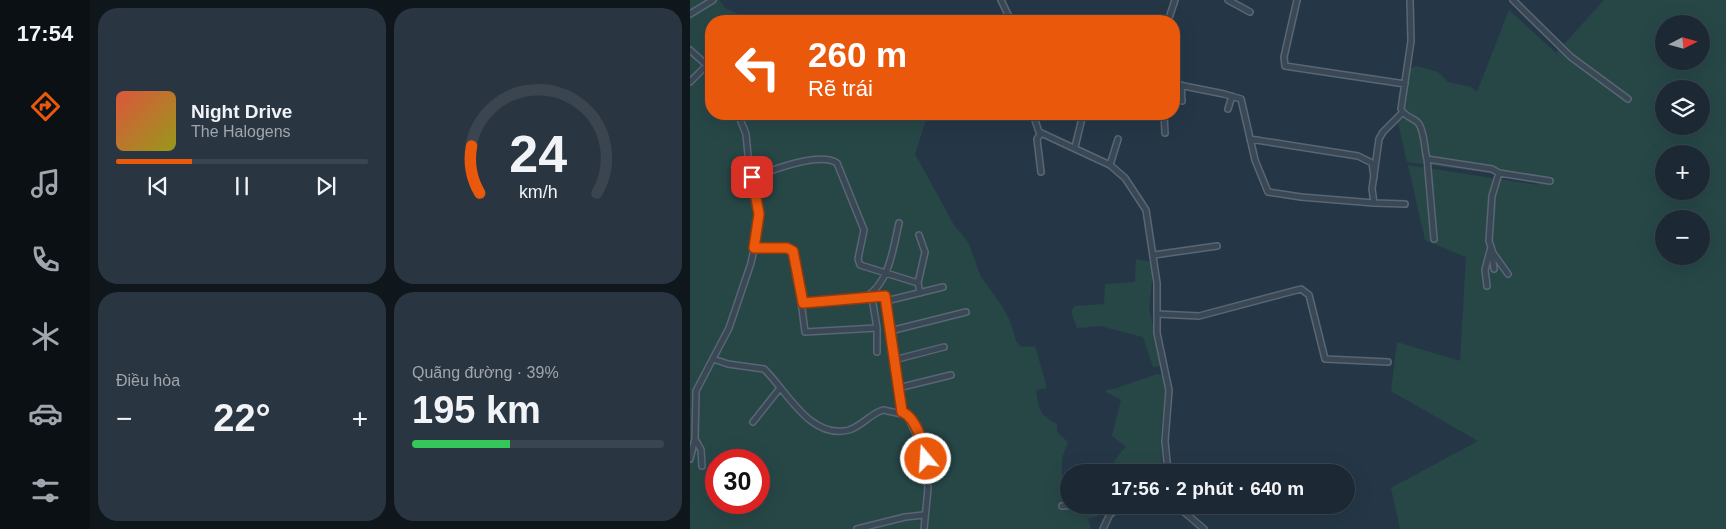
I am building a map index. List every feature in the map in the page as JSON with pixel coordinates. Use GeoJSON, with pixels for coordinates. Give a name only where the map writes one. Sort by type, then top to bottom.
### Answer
{"type":"FeatureCollection","features":[{"type":"Feature","properties":{"kind":"street"},"geometry":{"type":"LineString","coordinates":[[690,14],[713,0]]}},
{"type":"Feature","properties":{"kind":"street"},"geometry":{"type":"LineString","coordinates":[[1001,0],[1008,15]]}},
{"type":"Feature","properties":{"kind":"street"},"geometry":{"type":"LineString","coordinates":[[1170,15],[1175,0]]}},
{"type":"Feature","properties":{"kind":"street"},"geometry":{"type":"LineString","coordinates":[[1228,0],[1250,12]]}},
{"type":"Feature","properties":{"kind":"street"},"geometry":{"type":"LineString","coordinates":[[1297,0],[1286,49],[1285,66],[1405,84]]}},
{"type":"Feature","properties":{"kind":"street"},"geometry":{"type":"LineString","coordinates":[[1374,203],[1372,189],[1379,139],[1382,132],[1402,112],[1411,41],[1410,0]]}},
{"type":"Feature","properties":{"kind":"street"},"geometry":{"type":"LineString","coordinates":[[1513,0],[1571,57],[1628,99]]}},
{"type":"Feature","properties":{"kind":"street"},"geometry":{"type":"LineString","coordinates":[[690,50],[705,63]]}},
{"type":"Feature","properties":{"kind":"street"},"geometry":{"type":"LineString","coordinates":[[690,82],[705,70]]}},
{"type":"Feature","properties":{"kind":"street"},"geometry":{"type":"LineString","coordinates":[[1182,101],[1181,85],[1232,96],[1243,101],[1255,160],[1268,192],[1301,197],[1405,204]]}},
{"type":"Feature","properties":{"kind":"street"},"geometry":{"type":"LineString","coordinates":[[1228,109],[1232,96]]}},
{"type":"Feature","properties":{"kind":"street"},"geometry":{"type":"LineString","coordinates":[[1402,112],[1418,122],[1421,127],[1427,157],[1434,240]]}},
{"type":"Feature","properties":{"kind":"street"},"geometry":{"type":"LineString","coordinates":[[690,460],[695,439],[696,391],[735,314],[754,248],[759,214],[748,144],[740,120]]}},
{"type":"Feature","properties":{"kind":"street"},"geometry":{"type":"LineString","coordinates":[[1035,120],[1041,133],[1075,147],[1110,165],[1125,178],[1146,210],[1154,255],[1157,333],[1169,390],[1165,441],[1167,464]]}},
{"type":"Feature","properties":{"kind":"street"},"geometry":{"type":"LineString","coordinates":[[1075,147],[1082,120]]}},
{"type":"Feature","properties":{"kind":"street"},"geometry":{"type":"LineString","coordinates":[[1164,120],[1165,133]]}},
{"type":"Feature","properties":{"kind":"street"},"geometry":{"type":"LineString","coordinates":[[1041,133],[1037,139],[1041,172]]}},
{"type":"Feature","properties":{"kind":"street"},"geometry":{"type":"LineString","coordinates":[[1110,165],[1118,139]]}},
{"type":"Feature","properties":{"kind":"street"},"geometry":{"type":"LineString","coordinates":[[1250,139],[1358,156],[1372,163],[1374,177]]}},
{"type":"Feature","properties":{"kind":"street"},"geometry":{"type":"LineString","coordinates":[[1427,157],[1433,162],[1492,169],[1499,173],[1550,180]]}},
{"type":"Feature","properties":{"kind":"street"},"geometry":{"type":"LineString","coordinates":[[752,177],[819,158],[832,160],[837,163],[864,230],[858,262],[860,265],[918,283]]}},
{"type":"Feature","properties":{"kind":"street"},"geometry":{"type":"LineString","coordinates":[[1487,286],[1485,270],[1490,247],[1492,196],[1499,173]]}},
{"type":"Feature","properties":{"kind":"street"},"geometry":{"type":"LineString","coordinates":[[864,298],[872,293],[886,274],[900,223]]}},
{"type":"Feature","properties":{"kind":"street"},"geometry":{"type":"LineString","coordinates":[[919,235],[925,252],[918,283],[920,293]]}},
{"type":"Feature","properties":{"kind":"street"},"geometry":{"type":"LineString","coordinates":[[1154,255],[1217,246]]}},
{"type":"Feature","properties":{"kind":"street"},"geometry":{"type":"LineString","coordinates":[[1490,247],[1494,269]]}},
{"type":"Feature","properties":{"kind":"street"},"geometry":{"type":"LineString","coordinates":[[1490,247],[1508,274]]}},
{"type":"Feature","properties":{"kind":"street"},"geometry":{"type":"LineString","coordinates":[[754,248],[787,248],[793,251],[802,301],[805,332],[877,328]]}},
{"type":"Feature","properties":{"kind":"street"},"geometry":{"type":"LineString","coordinates":[[886,301],[943,287]]}},
{"type":"Feature","properties":{"kind":"street"},"geometry":{"type":"LineString","coordinates":[[1157,314],[1199,316],[1301,289],[1308,295],[1325,359],[1388,362]]}},
{"type":"Feature","properties":{"kind":"street"},"geometry":{"type":"LineString","coordinates":[[802,301],[805,304],[885,296],[902,412]]}},
{"type":"Feature","properties":{"kind":"street"},"geometry":{"type":"LineString","coordinates":[[872,298],[877,328],[877,352]]}},
{"type":"Feature","properties":{"kind":"street"},"geometry":{"type":"LineString","coordinates":[[890,331],[966,312]]}},
{"type":"Feature","properties":{"kind":"street"},"geometry":{"type":"LineString","coordinates":[[894,360],[944,347]]}},
{"type":"Feature","properties":{"kind":"street"},"geometry":{"type":"LineString","coordinates":[[713,359],[728,364],[764,369],[803,414],[831,430],[852,429],[883,410],[902,412],[911,419],[926,453],[925,469],[928,488],[924,529]]}},
{"type":"Feature","properties":{"kind":"street"},"geometry":{"type":"LineString","coordinates":[[898,388],[951,375]]}},
{"type":"Feature","properties":{"kind":"street"},"geometry":{"type":"LineString","coordinates":[[754,422],[780,388]]}},
{"type":"Feature","properties":{"kind":"street"},"geometry":{"type":"LineString","coordinates":[[690,421],[695,417]]}},
{"type":"Feature","properties":{"kind":"street"},"geometry":{"type":"LineString","coordinates":[[695,439],[701,450],[702,466]]}},
{"type":"Feature","properties":{"kind":"street"},"geometry":{"type":"LineString","coordinates":[[1103,529],[1107,519],[1112,514]]}},
{"type":"Feature","properties":{"kind":"street"},"geometry":{"type":"LineString","coordinates":[[1186,514],[1204,529]]}},
{"type":"Feature","properties":{"kind":"street"},"geometry":{"type":"LineString","coordinates":[[857,529],[905,517],[924,515]]}},
{"type":"Feature","properties":{"kind":"green space"},"geometry":{"type":"Polygon","coordinates":[[[690,0],[719,0],[725,8],[741,15],[705,15],[705,120],[926,120],[915,154],[954,225],[968,242],[981,277],[1002,306],[1010,321],[1016,341],[1021,347],[1035,346],[1047,388],[1036,390],[1039,407],[1047,418],[1057,424],[1057,432],[1068,442],[1062,458],[1062,464],[1060,464],[1060,514],[1103,514],[1088,519],[1091,529],[690,529],[690,0]]]}},
{"type":"Feature","properties":{"kind":"green space"},"geometry":{"type":"Polygon","coordinates":[[[1604,0],[1726,0],[1726,529],[1400,529],[1391,488],[1478,441],[1391,391],[1397,342],[1460,361],[1466,257],[1425,240],[1408,165],[1538,185],[1534,179],[1407,162],[1398,122],[1403,118],[1409,69],[1416,66],[1438,72],[1448,82],[1471,87],[1477,92],[1509,10],[1556,53],[1604,0]]]}},
{"type":"Feature","properties":{"kind":"green space"},"geometry":{"type":"Polygon","coordinates":[[[1136,259],[1151,262],[1153,272],[1149,308],[1162,366],[1153,367],[1143,337],[1100,326],[1077,328],[1071,312],[1075,306],[1104,304],[1105,284],[1135,282],[1136,259]]]}},
{"type":"Feature","properties":{"kind":"green space"},"geometry":{"type":"Polygon","coordinates":[[[1157,374],[1162,375],[1166,390],[1161,430],[1162,464],[1113,464],[1126,447],[1112,436],[1121,400],[1106,392],[1106,390],[1157,374]]]}},
{"type":"Feature","properties":{"kind":"route"},"geometry":{"type":"LineString","coordinates":[[752,177],[758,199],[759,214],[754,248],[787,248],[793,251],[803,303],[885,296],[902,412],[908,414],[911,419],[925,449],[926,459]]}}]}
